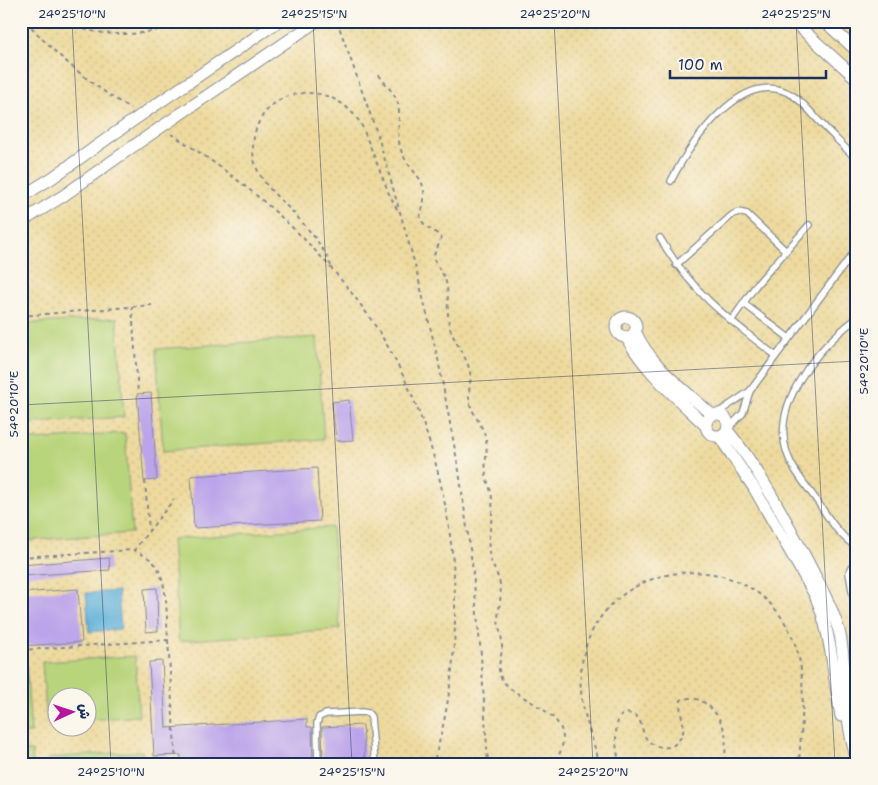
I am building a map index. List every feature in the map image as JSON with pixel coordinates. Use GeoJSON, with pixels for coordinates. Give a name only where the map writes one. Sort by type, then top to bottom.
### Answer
{"type":"FeatureCollection","features":[{"type":"Feature","properties":{"kind":"street"},"geometry":{"type":"LineString","coordinates":[[21,197],[52,178],[279,21]]}},
{"type":"Feature","properties":{"kind":"street"},"geometry":{"type":"LineString","coordinates":[[21,222],[63,196],[317,21]]}},
{"type":"Feature","properties":{"kind":"street"},"geometry":{"type":"LineString","coordinates":[[793,21],[857,79]]}},
{"type":"Feature","properties":{"kind":"street"},"geometry":{"type":"LineString","coordinates":[[824,21],[857,51]]}},
{"type":"Feature","properties":{"kind":"street"},"geometry":{"type":"LineString","coordinates":[[631,334],[660,367],[714,415],[726,418],[728,425],[725,431],[716,436],[709,432],[706,426],[651,374],[638,357],[631,334]]}},
{"type":"Feature","properties":{"kind":"street"},"geometry":{"type":"LineString","coordinates":[[706,426],[709,418],[714,415]]}},
{"type":"Feature","properties":{"kind":"street"},"geometry":{"type":"LineString","coordinates":[[725,431],[747,456],[782,514],[833,613],[842,646],[848,720],[857,759]]}},
{"type":"Feature","properties":{"kind":"street"},"geometry":{"type":"LineString","coordinates":[[725,431],[754,488],[821,607],[828,636],[836,694],[850,764]]}},
{"type":"Feature","properties":{"kind":"lane"},"geometry":{"type":"LineString","coordinates":[[671,181],[694,142],[716,118],[742,96],[762,88],[776,89],[796,97],[857,160]]}},
{"type":"Feature","properties":{"kind":"lane"},"geometry":{"type":"LineString","coordinates":[[676,265],[732,215],[738,212],[744,212],[750,216],[786,251]]}},
{"type":"Feature","properties":{"kind":"lane"},"geometry":{"type":"LineString","coordinates":[[732,322],[743,303],[809,225]]}},
{"type":"Feature","properties":{"kind":"lane"},"geometry":{"type":"LineString","coordinates":[[660,238],[676,265],[707,301],[776,356]]}},
{"type":"Feature","properties":{"kind":"lane"},"geometry":{"type":"LineString","coordinates":[[725,431],[743,413],[750,391],[857,248]]}},
{"type":"Feature","properties":{"kind":"lane"},"geometry":{"type":"LineString","coordinates":[[743,303],[789,338]]}},
{"type":"Feature","properties":{"kind":"lane"},"geometry":{"type":"LineString","coordinates":[[857,318],[831,340],[806,370],[789,405],[783,434],[786,451],[793,467],[840,534],[857,547]]}},
{"type":"Feature","properties":{"kind":"lane"},"geometry":{"type":"LineString","coordinates":[[714,415],[750,391]]}},
{"type":"Feature","properties":{"kind":"lane"},"geometry":{"type":"LineString","coordinates":[[857,564],[852,567],[849,574],[857,620]]}},
{"type":"Feature","properties":{"kind":"lane"},"geometry":{"type":"LineString","coordinates":[[318,764],[316,723],[319,717],[326,714],[365,712],[370,714],[372,720],[375,764]]}},
{"type":"Feature","properties":{"kind":"path"},"geometry":{"type":"LineString","coordinates":[[26,21],[43,40],[80,73],[132,109]]}},
{"type":"Feature","properties":{"kind":"path"},"geometry":{"type":"LineString","coordinates":[[61,21],[84,30],[128,35],[158,31],[185,21]]}},
{"type":"Feature","properties":{"kind":"path"},"geometry":{"type":"LineString","coordinates":[[337,21],[378,136],[414,261],[428,318],[459,472],[476,609],[488,764]]}},
{"type":"Feature","properties":{"kind":"path"},"geometry":{"type":"LineString","coordinates":[[379,75],[398,105],[397,127],[401,149],[423,184],[424,207],[420,217],[424,225],[437,233],[441,238],[434,254],[434,260],[444,273],[450,329],[471,372],[469,397],[471,406],[485,434],[487,444],[485,467],[493,511],[489,554],[500,581],[502,594],[498,617],[502,648],[498,665],[499,673],[504,682],[549,714],[560,727],[563,735],[561,750],[552,764]]}},
{"type":"Feature","properties":{"kind":"path"},"geometry":{"type":"LineString","coordinates":[[332,269],[322,247],[300,218],[262,180],[256,165],[253,148],[256,131],[264,116],[275,104],[291,95],[309,92],[319,93],[336,99],[351,110],[362,126],[390,196],[400,215]]}},
{"type":"Feature","properties":{"kind":"path"},"geometry":{"type":"LineString","coordinates":[[167,125],[284,218],[332,269],[364,309],[397,364],[412,399],[429,443],[443,498],[452,554],[454,639],[448,697],[433,764]]}},
{"type":"Feature","properties":{"kind":"path"},"geometry":{"type":"LineString","coordinates":[[21,316],[152,305]]}},
{"type":"Feature","properties":{"kind":"path"},"geometry":{"type":"LineString","coordinates":[[132,306],[138,394]]}},
{"type":"Feature","properties":{"kind":"path"},"geometry":{"type":"LineString","coordinates":[[145,481],[149,530]]}},
{"type":"Feature","properties":{"kind":"path"},"geometry":{"type":"LineString","coordinates":[[134,550],[174,499]]}},
{"type":"Feature","properties":{"kind":"path"},"geometry":{"type":"LineString","coordinates":[[21,557],[134,550],[155,564],[164,582],[176,764]]}},
{"type":"Feature","properties":{"kind":"path"},"geometry":{"type":"LineString","coordinates":[[600,764],[584,710],[580,684],[583,657],[592,632],[607,610],[633,588],[663,575],[690,571],[716,574],[747,586],[773,607],[789,629],[799,654],[802,680],[799,764]]}},
{"type":"Feature","properties":{"kind":"path"},"geometry":{"type":"LineString","coordinates":[[21,650],[168,640]]}},
{"type":"Feature","properties":{"kind":"path"},"geometry":{"type":"LineString","coordinates":[[620,764],[616,727],[619,719],[630,713],[636,715],[640,721],[644,736],[650,743],[666,748],[674,745],[680,738],[684,723],[679,708],[681,700],[687,697],[697,698],[705,703],[714,711],[721,722],[725,732],[726,764]]}},
{"type":"Feature","properties":{"kind":"sand"},"geometry":{"type":"Polygon","coordinates":[[[21,21],[857,21],[857,764],[21,764],[21,21]]]}},
{"type":"Feature","properties":{"kind":"green space"},"geometry":{"type":"Polygon","coordinates":[[[117,318],[124,417],[21,424],[21,324],[117,318]]]}},
{"type":"Feature","properties":{"kind":"green space"},"geometry":{"type":"Polygon","coordinates":[[[317,337],[324,439],[163,451],[156,349],[317,337]]]}},
{"type":"Feature","properties":{"kind":"green space"},"geometry":{"type":"Polygon","coordinates":[[[125,433],[132,533],[21,541],[21,441],[125,433]]]}},
{"type":"Feature","properties":{"kind":"green space"},"geometry":{"type":"Polygon","coordinates":[[[332,527],[340,629],[179,641],[172,539],[332,527]]]}},
{"type":"Feature","properties":{"kind":"green space"},"geometry":{"type":"Polygon","coordinates":[[[135,656],[139,716],[98,719],[98,688],[48,688],[47,723],[42,662],[135,656]]]}},
{"type":"Feature","properties":{"kind":"green space"},"geometry":{"type":"Polygon","coordinates":[[[21,662],[26,662],[31,733],[21,733],[21,662]]]}},
{"type":"Feature","properties":{"kind":"green space"},"geometry":{"type":"Polygon","coordinates":[[[21,751],[32,751],[33,764],[21,764],[21,751]]]}},
{"type":"Feature","properties":{"kind":"green space"},"geometry":{"type":"Polygon","coordinates":[[[142,751],[143,764],[49,764],[49,758],[142,751]]]}},
{"type":"Feature","properties":{"kind":"water"},"geometry":{"type":"Polygon","coordinates":[[[118,591],[121,629],[89,632],[86,593],[118,591]]]}},
{"type":"Feature","properties":{"kind":"building"},"geometry":{"type":"Polygon","coordinates":[[[151,393],[157,480],[144,481],[137,394],[151,393]]]}},
{"type":"Feature","properties":{"kind":"building"},"geometry":{"type":"Polygon","coordinates":[[[349,400],[353,440],[336,441],[332,402],[349,400]]]}},
{"type":"Feature","properties":{"kind":"building"},"geometry":{"type":"Polygon","coordinates":[[[317,468],[320,521],[194,528],[191,476],[317,468]]]}},
{"type":"Feature","properties":{"kind":"building"},"geometry":{"type":"Polygon","coordinates":[[[109,558],[110,570],[21,576],[21,565],[109,558]]]}},
{"type":"Feature","properties":{"kind":"building"},"geometry":{"type":"Polygon","coordinates":[[[157,588],[158,631],[146,632],[144,589],[157,588]]]}},
{"type":"Feature","properties":{"kind":"building"},"geometry":{"type":"Polygon","coordinates":[[[78,589],[82,642],[21,646],[21,593],[78,589]]]}},
{"type":"Feature","properties":{"kind":"building"},"geometry":{"type":"Polygon","coordinates":[[[162,661],[166,728],[307,719],[307,727],[312,727],[313,764],[181,764],[181,755],[154,756],[149,662],[162,661]]]}},
{"type":"Feature","properties":{"kind":"building"},"geometry":{"type":"Polygon","coordinates":[[[363,725],[365,764],[323,764],[322,727],[363,725]]]}}]}
